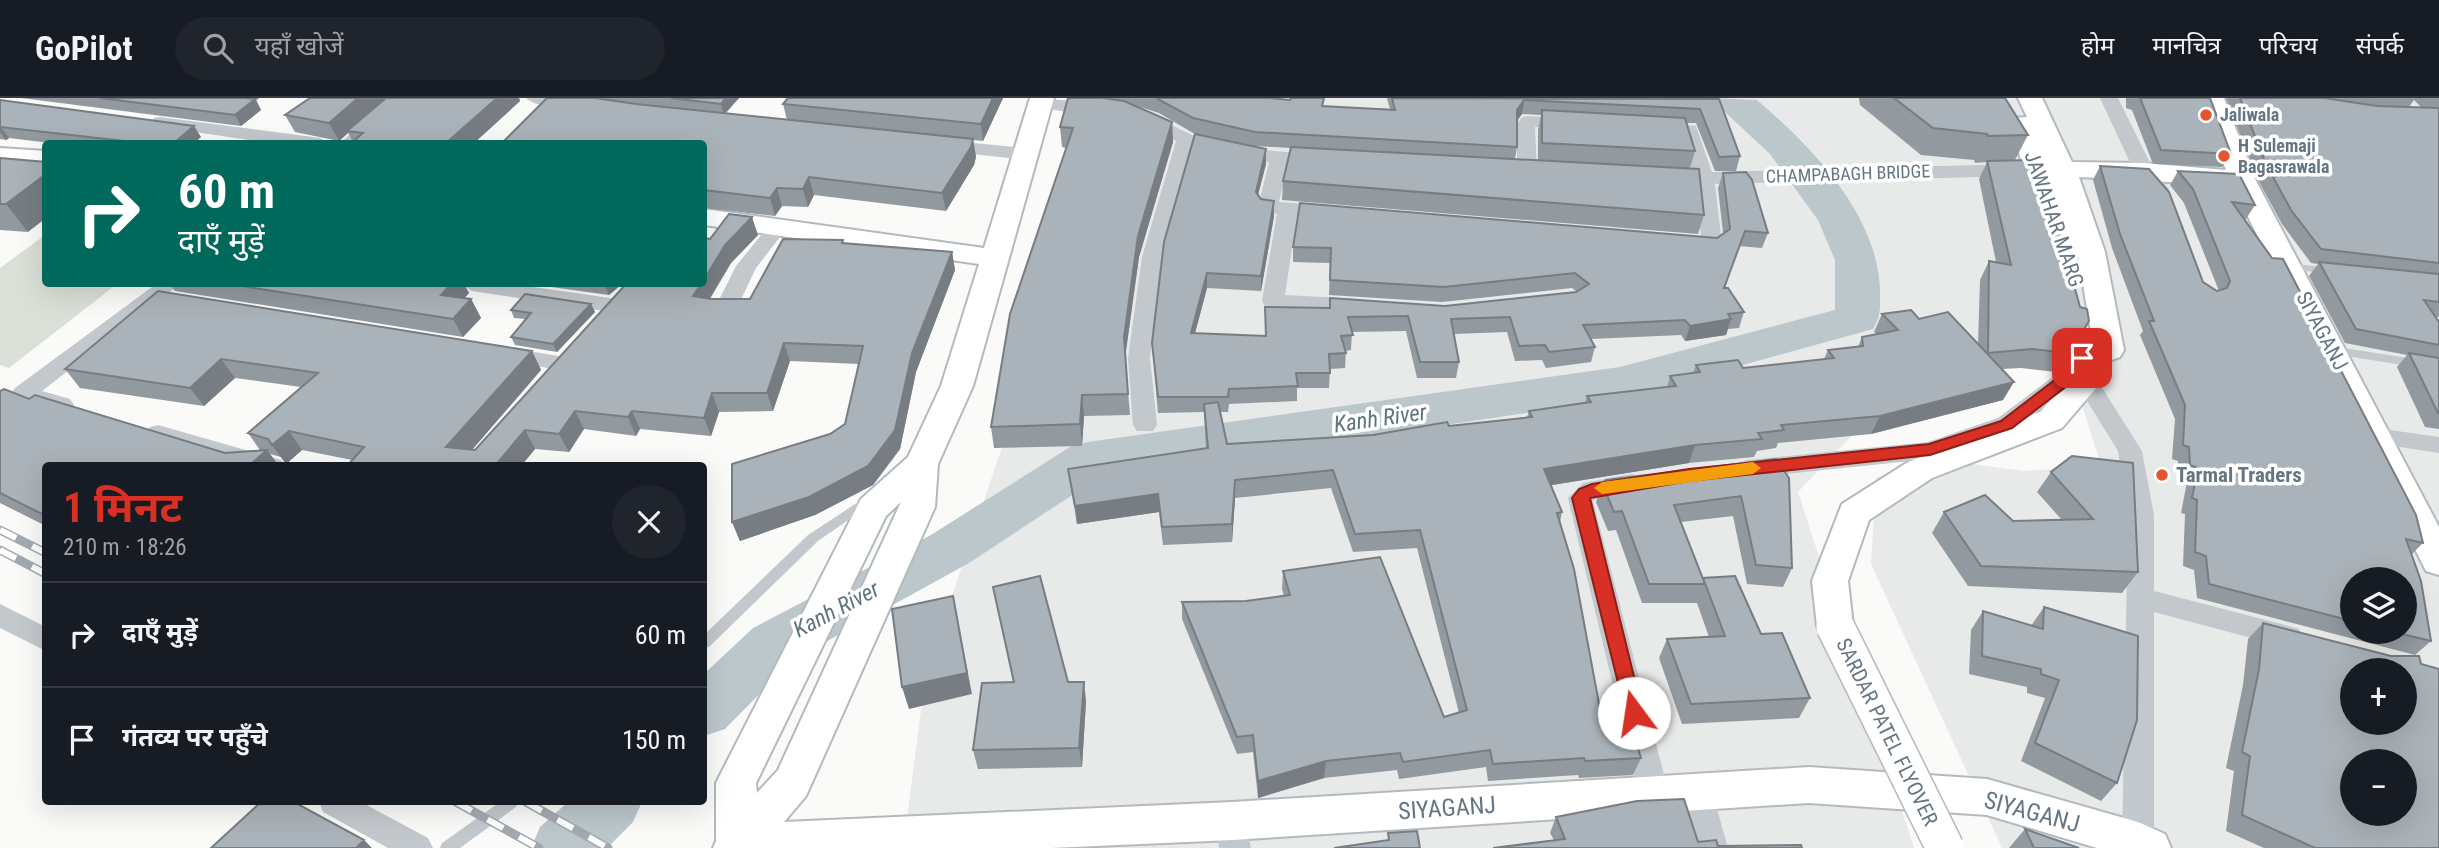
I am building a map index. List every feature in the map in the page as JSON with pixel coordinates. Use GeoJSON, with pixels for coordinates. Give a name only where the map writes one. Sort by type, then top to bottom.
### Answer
{"type":"FeatureCollection","features":[{"type":"Feature","properties":{"kind":"street"},"geometry":{"type":"LineString","coordinates":[[353,140],[402,98]]}},
{"type":"Feature","properties":{"kind":"street"},"geometry":{"type":"LineString","coordinates":[[535,98],[589,106]]}},
{"type":"Feature","properties":{"kind":"street","name":"JAWAHAR MARG"},"geometry":{"type":"LineString","coordinates":[[2009,98],[2051,168]]}},
{"type":"Feature","properties":{"kind":"street"},"geometry":{"type":"LineString","coordinates":[[2030,98],[2051,168],[2144,171],[2242,179]]}},
{"type":"Feature","properties":{"kind":"street"},"geometry":{"type":"LineString","coordinates":[[2109,98],[2144,171],[2172,204]]}},
{"type":"Feature","properties":{"kind":"street","name":"SIYAGANJ"},"geometry":{"type":"LineString","coordinates":[[2212,98],[2242,179],[2439,561]]}},
{"type":"Feature","properties":{"kind":"street"},"geometry":{"type":"LineString","coordinates":[[735,845],[792,783],[919,507],[921,464],[957,386],[997,258],[1041,100],[1120,110],[1152,119],[1186,139],[1254,155],[1333,161]]}},
{"type":"Feature","properties":{"kind":"street"},"geometry":{"type":"LineString","coordinates":[[136,119],[291,140]]}},
{"type":"Feature","properties":{"kind":"street"},"geometry":{"type":"LineString","coordinates":[[1527,172],[1525,124],[1528,121],[1585,124]]}},
{"type":"Feature","properties":{"kind":"street"},"geometry":{"type":"LineString","coordinates":[[1637,127],[1689,130],[1705,180],[1712,244],[1671,241]]}},
{"type":"Feature","properties":{"kind":"street"},"geometry":{"type":"LineString","coordinates":[[1145,425],[1139,358],[1152,257],[1186,139]]}},
{"type":"Feature","properties":{"kind":"street"},"geometry":{"type":"LineString","coordinates":[[930,144],[1026,154]]}},
{"type":"Feature","properties":{"kind":"street"},"geometry":{"type":"LineString","coordinates":[[0,156],[42,159]]}},
{"type":"Feature","properties":{"kind":"street"},"geometry":{"type":"LineString","coordinates":[[1280,157],[1268,206],[1356,214]]}},
{"type":"Feature","properties":{"kind":"street","name":"CHAMPABAGH BRIDGE"},"geometry":{"type":"LineString","coordinates":[[1650,178],[1705,180],[2051,168]]}},
{"type":"Feature","properties":{"kind":"street","name":"SARDAR PATEL FLYOVER"},"geometry":{"type":"LineString","coordinates":[[1945,848],[1835,626],[1830,581],[1854,513],[1920,470],[2051,420],[2091,360],[2109,349],[2108,328],[2094,260],[2051,168]]}},
{"type":"Feature","properties":{"kind":"street"},"geometry":{"type":"LineString","coordinates":[[1287,208],[1273,301],[1377,307]]}},
{"type":"Feature","properties":{"kind":"street"},"geometry":{"type":"LineString","coordinates":[[707,218],[997,258]]}},
{"type":"Feature","properties":{"kind":"street"},"geometry":{"type":"LineString","coordinates":[[725,310],[746,266],[777,228]]}},
{"type":"Feature","properties":{"kind":"street"},"geometry":{"type":"LineString","coordinates":[[504,287],[623,298],[600,325]]}},
{"type":"Feature","properties":{"kind":"street"},"geometry":{"type":"LineString","coordinates":[[88,413],[23,394],[166,294]]}},
{"type":"Feature","properties":{"kind":"street"},"geometry":{"type":"LineString","coordinates":[[546,384],[582,345]]}},
{"type":"Feature","properties":{"kind":"street"},"geometry":{"type":"LineString","coordinates":[[482,351],[565,364]]}},
{"type":"Feature","properties":{"kind":"street"},"geometry":{"type":"LineString","coordinates":[[1716,472],[1930,450],[2006,424],[2091,360],[2130,451],[2141,515],[2144,845]]}},
{"type":"Feature","properties":{"kind":"street"},"geometry":{"type":"LineString","coordinates":[[141,428],[258,462]]}},
{"type":"Feature","properties":{"kind":"street"},"geometry":{"type":"LineString","coordinates":[[2376,436],[2439,445]]}},
{"type":"Feature","properties":{"kind":"street"},"geometry":{"type":"LineString","coordinates":[[735,845],[736,783],[873,508],[921,464]]}},
{"type":"Feature","properties":{"kind":"street"},"geometry":{"type":"LineString","coordinates":[[1654,480],[1592,489],[1580,498],[1654,794]]}},
{"type":"Feature","properties":{"kind":"street"},"geometry":{"type":"LineString","coordinates":[[2142,598],[2318,644]]}},
{"type":"Feature","properties":{"kind":"street"},"geometry":{"type":"LineString","coordinates":[[2,618],[42,638]]}},
{"type":"Feature","properties":{"kind":"street","name":"SIYAGANJ"},"geometry":{"type":"LineString","coordinates":[[735,845],[1234,835],[1698,790],[1809,785],[1987,797],[2144,845]]}},
{"type":"Feature","properties":{"kind":"street"},"geometry":{"type":"LineString","coordinates":[[1698,790],[1712,848]]}},
{"type":"Feature","properties":{"kind":"street"},"geometry":{"type":"LineString","coordinates":[[339,805],[417,848]]}},
{"type":"Feature","properties":{"kind":"lane"},"geometry":{"type":"LineString","coordinates":[[2287,266],[2342,272]]}},
{"type":"Feature","properties":{"kind":"lane"},"geometry":{"type":"LineString","coordinates":[[2332,350],[2439,367]]}},
{"type":"Feature","properties":{"kind":"lane"},"geometry":{"type":"LineString","coordinates":[[707,640],[813,538],[921,464]]}},
{"type":"Feature","properties":{"kind":"lane"},"geometry":{"type":"LineString","coordinates":[[448,848],[507,805]]}},
{"type":"Feature","properties":{"kind":"shaded area"},"geometry":{"type":"Polygon","coordinates":[[[1103,98],[2439,98],[2439,752],[2417,754],[2417,749],[2340,749],[2340,826],[2363,826],[2383,848],[2002,848],[1871,564],[1876,478],[1926,458],[2024,471],[2101,466],[2052,308],[1891,395],[1798,492],[1914,848],[903,848],[926,673],[1041,331],[1103,98]]]}},
{"type":"Feature","properties":{"kind":"shaded area"},"geometry":{"type":"Polygon","coordinates":[[[42,237],[42,287],[113,287],[9,368],[0,365],[0,268],[42,237]]]}},
{"type":"Feature","properties":{"kind":"building"},"geometry":{"type":"Polygon","coordinates":[[[100,98],[245,98],[255,99],[235,115],[100,98]]]}},
{"type":"Feature","properties":{"kind":"building"},"geometry":{"type":"Polygon","coordinates":[[[310,98],[358,98],[329,123],[285,115],[310,98]]]}},
{"type":"Feature","properties":{"kind":"building"},"geometry":{"type":"Polygon","coordinates":[[[386,98],[497,98],[450,140],[355,140],[363,133],[347,131],[386,98]]]}},
{"type":"Feature","properties":{"kind":"building"},"geometry":{"type":"Polygon","coordinates":[[[547,98],[595,98],[973,139],[971,147],[942,193],[809,177],[803,189],[777,188],[770,198],[707,190],[707,140],[505,140],[547,98]]]}},
{"type":"Feature","properties":{"kind":"building"},"geometry":{"type":"Polygon","coordinates":[[[671,98],[726,98],[721,104],[671,98]]]}},
{"type":"Feature","properties":{"kind":"building"},"geometry":{"type":"Polygon","coordinates":[[[788,98],[993,98],[981,124],[783,104],[788,98]]]}},
{"type":"Feature","properties":{"kind":"building"},"geometry":{"type":"Polygon","coordinates":[[[1068,98],[1124,101],[1172,122],[1138,236],[1124,337],[1128,394],[1082,395],[1080,424],[991,427],[1010,314],[1073,128],[1060,127],[1068,98]]]}},
{"type":"Feature","properties":{"kind":"building"},"geometry":{"type":"Polygon","coordinates":[[[1156,98],[1324,98],[1322,106],[1395,110],[1392,98],[1719,99],[1740,156],[1719,157],[1700,109],[1524,100],[1517,110],[1517,147],[1255,132],[1193,118],[1156,98]]]}},
{"type":"Feature","properties":{"kind":"building"},"geometry":{"type":"Polygon","coordinates":[[[1894,98],[2005,98],[2028,135],[1988,136],[1933,128],[1894,98]]]}},
{"type":"Feature","properties":{"kind":"building"},"geometry":{"type":"Polygon","coordinates":[[[2140,98],[2210,98],[2231,154],[2161,150],[2140,98]]]}},
{"type":"Feature","properties":{"kind":"building"},"geometry":{"type":"Polygon","coordinates":[[[2240,98],[2324,98],[2377,106],[2439,108],[2439,263],[2321,249],[2291,210],[2266,164],[2240,98]]]}},
{"type":"Feature","properties":{"kind":"building"},"geometry":{"type":"Polygon","coordinates":[[[0,100],[194,126],[177,140],[115,140],[0,127],[0,100]]]}},
{"type":"Feature","properties":{"kind":"building"},"geometry":{"type":"Polygon","coordinates":[[[1542,110],[1685,118],[1695,151],[1542,143],[1542,110]]]}},
{"type":"Feature","properties":{"kind":"building"},"geometry":{"type":"Polygon","coordinates":[[[1195,134],[1266,149],[1256,192],[1261,199],[1274,201],[1261,276],[1207,273],[1191,333],[1266,336],[1265,307],[1330,308],[1330,298],[1445,306],[1576,292],[1589,284],[1575,273],[1444,287],[1330,280],[1331,248],[1293,247],[1300,203],[1717,238],[1730,229],[1723,173],[1746,172],[1752,180],[1768,233],[1745,231],[1724,288],[1728,288],[1744,312],[1728,314],[1731,319],[1690,326],[1685,320],[1583,325],[1595,347],[1549,352],[1545,345],[1519,346],[1510,317],[1451,319],[1459,362],[1420,362],[1408,316],[1348,317],[1353,335],[1341,336],[1346,353],[1329,354],[1330,373],[1296,373],[1298,386],[1229,389],[1228,397],[1158,397],[1152,343],[1164,242],[1195,134]]]}},
{"type":"Feature","properties":{"kind":"building"},"geometry":{"type":"Polygon","coordinates":[[[1291,147],[1699,169],[1704,215],[1283,181],[1291,147]]]}},
{"type":"Feature","properties":{"kind":"building"},"geometry":{"type":"Polygon","coordinates":[[[0,158],[42,162],[42,177],[6,204],[0,204],[0,158]]]}},
{"type":"Feature","properties":{"kind":"building"},"geometry":{"type":"Polygon","coordinates":[[[2034,160],[2054,212],[2080,307],[2087,309],[2089,321],[2083,331],[2072,329],[2072,349],[2067,353],[2032,349],[1988,353],[1989,261],[2011,265],[1987,161],[2034,160]]]}},
{"type":"Feature","properties":{"kind":"building"},"geometry":{"type":"Polygon","coordinates":[[[2100,166],[2149,169],[2169,192],[2203,282],[2217,291],[2227,288],[2230,281],[2193,189],[2178,171],[2239,174],[2255,205],[2232,202],[2272,258],[2283,259],[2416,515],[2423,543],[2406,539],[2416,567],[2340,567],[2340,618],[2209,584],[2206,556],[2195,552],[2197,500],[2192,498],[2198,468],[2190,465],[2189,447],[2183,445],[2185,405],[2149,321],[2154,321],[2120,234],[2100,166]]]}},
{"type":"Feature","properties":{"kind":"building"},"geometry":{"type":"Polygon","coordinates":[[[729,214],[752,217],[725,245],[707,275],[707,238],[710,239],[729,214]]]}},
{"type":"Feature","properties":{"kind":"building"},"geometry":{"type":"Polygon","coordinates":[[[783,239],[843,240],[842,243],[952,252],[912,353],[895,430],[868,466],[809,497],[732,522],[732,464],[830,434],[845,424],[863,346],[784,343],[767,393],[712,393],[704,418],[632,411],[628,417],[575,411],[559,434],[525,430],[498,462],[351,462],[364,447],[289,431],[272,445],[268,439],[248,433],[318,373],[221,359],[190,388],[65,369],[158,291],[532,351],[446,447],[475,450],[623,287],[699,287],[693,296],[750,299],[783,239]]]}},
{"type":"Feature","properties":{"kind":"building"},"geometry":{"type":"Polygon","coordinates":[[[2319,262],[2439,274],[2439,302],[2424,300],[2439,322],[2439,345],[2356,329],[2319,262]]]}},
{"type":"Feature","properties":{"kind":"building"},"geometry":{"type":"Polygon","coordinates":[[[248,287],[448,287],[441,295],[471,299],[453,319],[248,287]]]}},
{"type":"Feature","properties":{"kind":"building"},"geometry":{"type":"Polygon","coordinates":[[[525,294],[591,304],[553,344],[511,337],[531,313],[511,310],[525,294]]]}},
{"type":"Feature","properties":{"kind":"building"},"geometry":{"type":"Polygon","coordinates":[[[1911,310],[1919,319],[1948,312],[2014,382],[1880,416],[1781,425],[1784,430],[1758,433],[1762,439],[1695,445],[1544,469],[1562,512],[1557,513],[1574,569],[1602,720],[1628,718],[1641,758],[1585,761],[1584,758],[1493,764],[1490,750],[1403,762],[1400,753],[1326,761],[1258,781],[1253,735],[1237,737],[1182,602],[1246,601],[1290,595],[1283,571],[1380,557],[1444,717],[1467,710],[1420,530],[1355,534],[1333,470],[1235,480],[1232,524],[1162,527],[1158,494],[1075,506],[1068,469],[1208,448],[1204,404],[1218,402],[1227,444],[1373,435],[1447,422],[1449,426],[1532,417],[1529,411],[1591,402],[1587,396],[1676,386],[1670,376],[1700,372],[1696,365],[1738,360],[1743,368],[1834,358],[1828,350],[1863,346],[1862,337],[1898,330],[1882,314],[1911,310]]]}},
{"type":"Feature","properties":{"kind":"building"},"geometry":{"type":"Polygon","coordinates":[[[2409,353],[2439,358],[2439,413],[2438,413],[2409,353]]]}},
{"type":"Feature","properties":{"kind":"building"},"geometry":{"type":"Polygon","coordinates":[[[4,389],[29,399],[35,395],[225,453],[267,450],[253,462],[42,462],[42,514],[0,493],[0,391],[4,389]]]}},
{"type":"Feature","properties":{"kind":"building"},"geometry":{"type":"Polygon","coordinates":[[[2072,456],[2133,463],[2138,572],[1981,566],[1944,512],[1985,495],[2013,521],[2093,519],[2051,472],[2072,456]]]}},
{"type":"Feature","properties":{"kind":"building"},"geometry":{"type":"Polygon","coordinates":[[[1776,459],[1789,478],[1792,568],[1756,565],[1741,496],[1674,505],[1705,584],[1649,584],[1622,511],[1614,512],[1602,483],[1606,480],[1776,459]]]}},
{"type":"Feature","properties":{"kind":"building"},"geometry":{"type":"Polygon","coordinates":[[[2417,570],[2421,581],[2431,641],[2417,638],[2417,570]]]}},
{"type":"Feature","properties":{"kind":"building"},"geometry":{"type":"Polygon","coordinates":[[[1040,576],[1068,682],[1084,682],[1079,748],[973,750],[982,683],[1014,682],[993,587],[1040,576]]]}},
{"type":"Feature","properties":{"kind":"building"},"geometry":{"type":"Polygon","coordinates":[[[1735,576],[1761,634],[1782,633],[1810,698],[1691,704],[1667,639],[1725,636],[1703,578],[1735,576]]]}},
{"type":"Feature","properties":{"kind":"building"},"geometry":{"type":"Polygon","coordinates":[[[953,596],[967,673],[902,687],[892,609],[953,596]]]}},
{"type":"Feature","properties":{"kind":"building"},"geometry":{"type":"Polygon","coordinates":[[[2044,607],[2138,636],[2137,720],[2117,783],[2035,743],[2059,680],[2041,674],[2041,669],[1982,656],[1983,611],[2043,629],[2044,607]]]}},
{"type":"Feature","properties":{"kind":"building"},"geometry":{"type":"Polygon","coordinates":[[[2263,623],[2391,656],[2419,656],[2421,664],[2439,669],[2439,848],[2315,848],[2242,815],[2250,756],[2242,752],[2259,669],[2263,623]]]}},
{"type":"Feature","properties":{"kind":"building"},"geometry":{"type":"Polygon","coordinates":[[[1684,799],[1698,842],[1716,840],[1718,846],[1801,845],[1802,848],[1493,848],[1565,839],[1556,817],[1637,801],[1684,799]]]}},
{"type":"Feature","properties":{"kind":"building"},"geometry":{"type":"Polygon","coordinates":[[[258,805],[300,805],[364,840],[356,848],[211,848],[258,805]]]}},
{"type":"Feature","properties":{"kind":"building"},"geometry":{"type":"Polygon","coordinates":[[[2025,829],[2079,848],[2034,848],[2025,829]]]}},
{"type":"Feature","properties":{"kind":"building"},"geometry":{"type":"Polygon","coordinates":[[[1417,831],[1420,848],[1334,848],[1389,840],[1388,833],[1417,831]]]}},
{"type":"Feature","properties":{"kind":"waterway","name":"Kanh River"},"geometry":{"type":"LineString","coordinates":[[707,708],[773,644],[950,549],[1088,460],[1620,383],[1857,319],[1856,260],[1839,220],[1784,146],[1744,108],[1728,98]]}},
{"type":"Feature","properties":{"kind":"waterway","name":"Kanh River"},"geometry":{"type":"LineString","coordinates":[[563,848],[608,805]]}},
{"type":"Feature","properties":{"kind":"railway"},"geometry":{"type":"LineString","coordinates":[[0,530],[42,551]]}},
{"type":"Feature","properties":{"kind":"railway"},"geometry":{"type":"LineString","coordinates":[[0,550],[42,572]]}},
{"type":"Feature","properties":{"kind":"railway"},"geometry":{"type":"LineString","coordinates":[[461,805],[539,848]]}},
{"type":"Feature","properties":{"kind":"railway"},"geometry":{"type":"LineString","coordinates":[[531,805],[608,848]]}},
{"type":"Feature","properties":{"kind":"slow traffic"},"geometry":{"type":"LineString","coordinates":[[1602,488],[1753,468]]}},
{"type":"Feature","properties":{"kind":"place","name":"Jaliwala"},"geometry":{"type":"Point","coordinates":[2206,115]}},
{"type":"Feature","properties":{"kind":"place","name":"H Sulemaji Bagasrawala"},"geometry":{"type":"Point","coordinates":[2224,156]}},
{"type":"Feature","properties":{"kind":"place","name":"Tarmal Traders"},"geometry":{"type":"Point","coordinates":[2162,475]}},
{"type":"Feature","properties":{"kind":"route"},"geometry":{"type":"LineString","coordinates":[[1634,713],[1580,498],[1584,494],[1592,489],[1689,475],[1930,450],[2006,424],[2075,372],[2082,358]]}}]}
